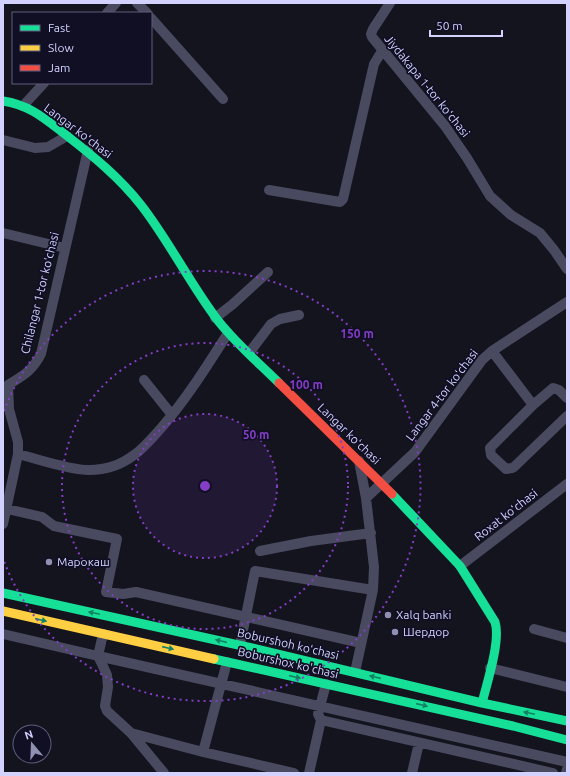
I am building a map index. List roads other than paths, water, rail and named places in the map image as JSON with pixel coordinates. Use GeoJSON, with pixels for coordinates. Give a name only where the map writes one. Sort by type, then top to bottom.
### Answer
{"type":"FeatureCollection","features":[{"type":"Feature","properties":{"kind":"main road","name":"Langar koʻchasi"},"geometry":{"type":"LineString","coordinates":[[3,101],[23,106],[88,150],[112,172],[141,205],[169,245],[215,318],[228,333],[383,484],[460,566],[495,622],[497,628],[497,639],[482,703]]}},
{"type":"Feature","properties":{"kind":"main road","name":"Boburshoh koʻchasi"},"geometry":{"type":"LineString","coordinates":[[3,593],[355,672],[482,703],[567,721]]}},
{"type":"Feature","properties":{"kind":"main road","name":"Boburshox ko'chasi"},"geometry":{"type":"LineString","coordinates":[[3,611],[513,726],[567,740]]}},
{"type":"Feature","properties":{"kind":"street"},"geometry":{"type":"LineString","coordinates":[[108,12],[116,3]]}},
{"type":"Feature","properties":{"kind":"street"},"geometry":{"type":"LineString","coordinates":[[137,3],[146,12]]}},
{"type":"Feature","properties":{"kind":"street","name":"Jiydakapa 1-tor koʻchasi"},"geometry":{"type":"LineString","coordinates":[[388,4],[371,34],[372,37],[445,126],[467,158],[490,196],[511,215],[540,233],[567,269]]}},
{"type":"Feature","properties":{"kind":"street"},"geometry":{"type":"LineString","coordinates":[[152,19],[223,99]]}},
{"type":"Feature","properties":{"kind":"street"},"geometry":{"type":"LineString","coordinates":[[269,190],[340,202],[343,199],[374,64],[382,51]]}},
{"type":"Feature","properties":{"kind":"street"},"geometry":{"type":"LineString","coordinates":[[23,106],[43,84]]}},
{"type":"Feature","properties":{"kind":"street"},"geometry":{"type":"LineString","coordinates":[[3,140],[35,148],[48,146],[68,136]]}},
{"type":"Feature","properties":{"kind":"street","name":"Chilangar 1-tor koʻchasi"},"geometry":{"type":"LineString","coordinates":[[3,524],[18,454],[18,442],[9,409],[6,385],[23,376],[34,366],[41,354],[88,150]]}},
{"type":"Feature","properties":{"kind":"street"},"geometry":{"type":"LineString","coordinates":[[3,233],[65,248]]}},
{"type":"Feature","properties":{"kind":"street"},"geometry":{"type":"LineString","coordinates":[[215,318],[233,304],[268,272]]}},
{"type":"Feature","properties":{"kind":"street","name":"Langar 4-tor koʻchasi"},"geometry":{"type":"LineString","coordinates":[[366,498],[383,484],[415,452],[482,360],[492,350],[567,302]]}},
{"type":"Feature","properties":{"kind":"street"},"geometry":{"type":"LineString","coordinates":[[249,353],[271,324],[299,315]]}},
{"type":"Feature","properties":{"kind":"street"},"geometry":{"type":"LineString","coordinates":[[18,454],[88,470],[108,469],[119,465],[134,455],[153,437],[172,415],[194,386],[228,333]]}},
{"type":"Feature","properties":{"kind":"street"},"geometry":{"type":"LineString","coordinates":[[492,350],[533,405]]}},
{"type":"Feature","properties":{"kind":"street"},"geometry":{"type":"LineString","coordinates":[[144,380],[172,415]]}},
{"type":"Feature","properties":{"kind":"street"},"geometry":{"type":"LineString","coordinates":[[567,398],[559,390],[553,388],[533,405],[490,448],[491,455],[506,469],[514,467],[567,416]]}},
{"type":"Feature","properties":{"kind":"street"},"geometry":{"type":"LineString","coordinates":[[355,672],[373,590],[374,568],[371,533],[359,460]]}},
{"type":"Feature","properties":{"kind":"street","name":"Roxat koʻchasi"},"geometry":{"type":"LineString","coordinates":[[460,566],[567,484]]}},
{"type":"Feature","properties":{"kind":"street"},"geometry":{"type":"LineString","coordinates":[[7,509],[42,517],[54,526],[117,539],[106,592],[123,594],[136,592],[361,643]]}},
{"type":"Feature","properties":{"kind":"street"},"geometry":{"type":"LineString","coordinates":[[260,551],[311,541],[371,533]]}},
{"type":"Feature","properties":{"kind":"street"},"geometry":{"type":"LineString","coordinates":[[240,646],[255,571],[373,590]]}},
{"type":"Feature","properties":{"kind":"street"},"geometry":{"type":"LineString","coordinates":[[534,630],[567,638]]}},
{"type":"Feature","properties":{"kind":"street"},"geometry":{"type":"LineString","coordinates":[[3,634],[567,762]]}},
{"type":"Feature","properties":{"kind":"street"},"geometry":{"type":"LineString","coordinates":[[103,634],[98,656],[107,675],[108,687],[105,706],[108,712],[131,733],[164,773]]}},
{"type":"Feature","properties":{"kind":"street"},"geometry":{"type":"LineString","coordinates":[[203,752],[227,662]]}},
{"type":"Feature","properties":{"kind":"street"},"geometry":{"type":"LineString","coordinates":[[490,668],[567,687]]}},
{"type":"Feature","properties":{"kind":"street"},"geometry":{"type":"LineString","coordinates":[[309,773],[321,720],[318,714],[326,684]]}},
{"type":"Feature","properties":{"kind":"street"},"geometry":{"type":"LineString","coordinates":[[321,720],[553,773]]}},
{"type":"Feature","properties":{"kind":"street"},"geometry":{"type":"LineString","coordinates":[[131,733],[203,752],[294,773]]}},
{"type":"Feature","properties":{"kind":"street"},"geometry":{"type":"LineString","coordinates":[[412,773],[419,743]]}},
{"type":"Feature","properties":{"kind":"street"},"geometry":{"type":"LineString","coordinates":[[566,773],[567,769]]}},
{"type":"Feature","properties":{"kind":"place","name":"Марокаш"},"geometry":{"type":"Point","coordinates":[49,562]}},
{"type":"Feature","properties":{"kind":"place","name":"Xalq banki"},"geometry":{"type":"Point","coordinates":[388,615]}},
{"type":"Feature","properties":{"kind":"place","name":"Шердор"},"geometry":{"type":"Point","coordinates":[395,632]}}]}
